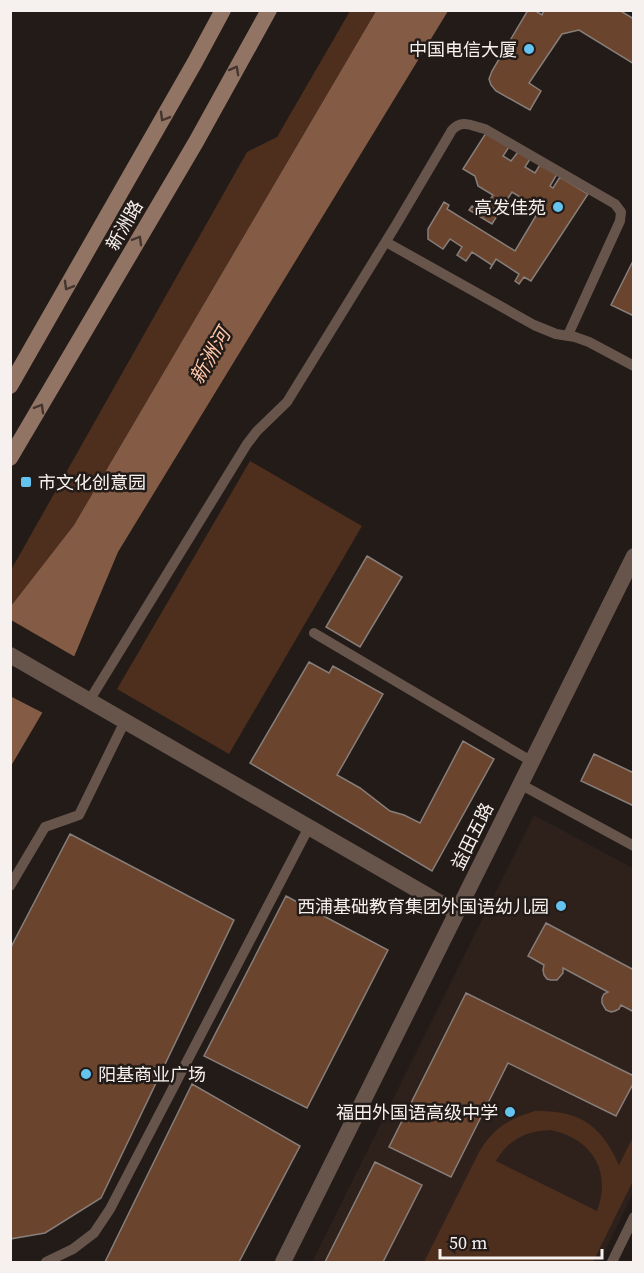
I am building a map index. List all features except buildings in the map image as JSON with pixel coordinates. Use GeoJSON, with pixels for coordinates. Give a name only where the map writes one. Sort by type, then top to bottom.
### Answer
{"type":"FeatureCollection","features":[{"type":"Feature","properties":{"kind":"main road","name":"新洲路"},"geometry":{"type":"LineString","coordinates":[[10,386],[223,10]]}},
{"type":"Feature","properties":{"kind":"main road","name":"新洲路"},"geometry":{"type":"LineString","coordinates":[[10,458],[196,142],[268,10]]}},
{"type":"Feature","properties":{"kind":"street","name":"益田五路"},"geometry":{"type":"LineString","coordinates":[[283,1263],[633,556]]}},
{"type":"Feature","properties":{"kind":"street"},"geometry":{"type":"LineString","coordinates":[[10,655],[456,912]]}},
{"type":"Feature","properties":{"kind":"lane"},"geometry":{"type":"LineString","coordinates":[[89,700],[247,444],[287,402],[457,124],[463,123],[485,129],[615,204],[621,212],[620,221],[568,335]]}},
{"type":"Feature","properties":{"kind":"lane"},"geometry":{"type":"LineString","coordinates":[[386,242],[534,325],[556,334],[576,336],[633,366]]}},
{"type":"Feature","properties":{"kind":"lane"},"geometry":{"type":"LineString","coordinates":[[314,633],[531,761]]}},
{"type":"Feature","properties":{"kind":"lane"},"geometry":{"type":"LineString","coordinates":[[10,886],[45,827],[79,815],[125,721]]}},
{"type":"Feature","properties":{"kind":"lane"},"geometry":{"type":"LineString","coordinates":[[520,784],[633,846]]}},
{"type":"Feature","properties":{"kind":"lane"},"geometry":{"type":"LineString","coordinates":[[46,1263],[73,1249],[94,1233],[110,1209],[309,828]]}},
{"type":"Feature","properties":{"kind":"lane"},"geometry":{"type":"LineString","coordinates":[[612,1263],[633,1217]]}},
{"type":"Feature","properties":{"kind":"shaded area"},"geometry":{"type":"Polygon","coordinates":[[[350,11],[376,11],[74,525],[11,606],[11,570],[247,152],[277,137],[350,11]]]}},
{"type":"Feature","properties":{"kind":"shaded area"},"geometry":{"type":"Polygon","coordinates":[[[250,461],[362,526],[229,754],[117,689],[250,461]]]}},
{"type":"Feature","properties":{"kind":"shaded area","name":"福田外国语高级中学"},"geometry":{"type":"Polygon","coordinates":[[[534,815],[633,868],[633,1193],[600,1262],[312,1262],[534,815]]]}},
{"type":"Feature","properties":{"kind":"shaded area"},"geometry":{"type":"Polygon","coordinates":[[[535,1111],[551,1111],[577,1117],[596,1130],[605,1140],[619,1165],[633,1137],[633,1181],[593,1262],[424,1262],[479,1152],[502,1126],[535,1111]],[[551,1130],[526,1134],[507,1147],[496,1161],[597,1211],[602,1183],[600,1170],[588,1149],[565,1134],[551,1130]]]}},
{"type":"Feature","properties":{"kind":"water","name":"新洲河"},"geometry":{"type":"Polygon","coordinates":[[[376,11],[448,11],[118,552],[71,664],[11,766],[11,606],[74,525],[376,11]]]}},
{"type":"Feature","properties":{"kind":"pier"},"geometry":{"type":"Polygon","coordinates":[[[11,620],[77,658],[45,714],[10,696],[11,620]]]}},
{"type":"Feature","properties":{"kind":"place","name":"中国电信大厦"},"geometry":{"type":"Point","coordinates":[529,49]}},
{"type":"Feature","properties":{"kind":"place","name":"高发佳苑"},"geometry":{"type":"Point","coordinates":[558,207]}},
{"type":"Feature","properties":{"kind":"place","name":"市文化创意园"},"geometry":{"type":"Point","coordinates":[26,482]}},
{"type":"Feature","properties":{"kind":"place","name":"西浦基础教育集团外国语幼儿园"},"geometry":{"type":"Point","coordinates":[561,906]}},
{"type":"Feature","properties":{"kind":"place","name":"阳基商业广场"},"geometry":{"type":"Point","coordinates":[86,1074]}},
{"type":"Feature","properties":{"kind":"place","name":"福田外国语高级中学"},"geometry":{"type":"Point","coordinates":[510,1112]}}]}
